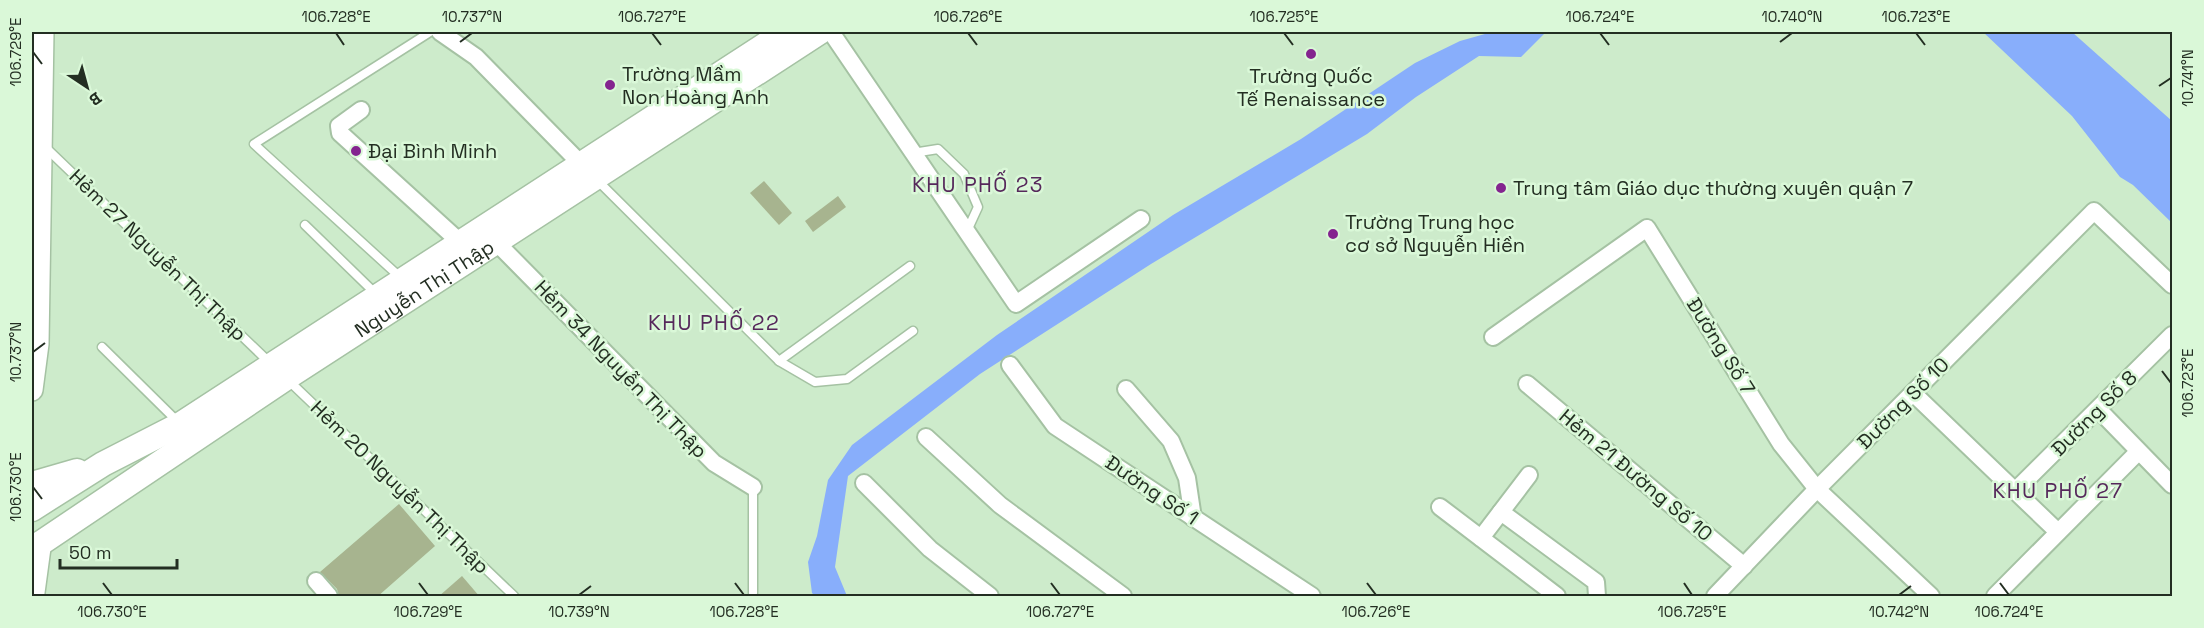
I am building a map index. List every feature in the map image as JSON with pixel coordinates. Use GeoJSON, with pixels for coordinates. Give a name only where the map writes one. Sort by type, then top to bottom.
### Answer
{"type":"FeatureCollection","features":[{"type":"Feature","properties":{"kind":"main road","name":"Nguyễn Thị Thập"},"geometry":{"type":"LineString","coordinates":[[32,509],[103,464],[279,372],[496,242],[588,171],[785,32]]}},
{"type":"Feature","properties":{"kind":"main road","name":"Nguyễn Thị Thập"},"geometry":{"type":"LineString","coordinates":[[35,546],[148,470],[378,296],[460,243],[588,171],[820,32]]}},
{"type":"Feature","properties":{"kind":"main road"},"geometry":{"type":"LineString","coordinates":[[134,449],[148,470]]}},
{"type":"Feature","properties":{"kind":"main road"},"geometry":{"type":"LineString","coordinates":[[32,484],[103,464]]}},
{"type":"Feature","properties":{"kind":"main road"},"geometry":{"type":"LineString","coordinates":[[32,597],[35,546]]}},
{"type":"Feature","properties":{"kind":"street"},"geometry":{"type":"LineString","coordinates":[[32,390],[38,344],[43,145],[43,32]]}},
{"type":"Feature","properties":{"kind":"street"},"geometry":{"type":"LineString","coordinates":[[440,32],[476,57],[588,171]]}},
{"type":"Feature","properties":{"kind":"street"},"geometry":{"type":"LineString","coordinates":[[831,32],[1016,304],[1141,219]]}},
{"type":"Feature","properties":{"kind":"street"},"geometry":{"type":"LineString","coordinates":[[361,110],[339,126],[340,133],[460,243]]}},
{"type":"Feature","properties":{"kind":"street","name":"Đường Số 10"},"geometry":{"type":"LineString","coordinates":[[1715,597],[1817,489],[2094,212],[2172,285]]}},
{"type":"Feature","properties":{"kind":"street","name":"Đường Số 7"},"geometry":{"type":"LineString","coordinates":[[1493,337],[1647,228],[1781,444],[1817,489],[1922,594]]}},
{"type":"Feature","properties":{"kind":"street","name":"Hẻm 34 Nguyễn Thị Thập"},"geometry":{"type":"LineString","coordinates":[[496,242],[714,463],[753,487]]}},
{"type":"Feature","properties":{"kind":"street","name":"Đường Số 8"},"geometry":{"type":"LineString","coordinates":[[2015,491],[2172,335]]}},
{"type":"Feature","properties":{"kind":"street","name":"Đường Số 1"},"geometry":{"type":"LineString","coordinates":[[1010,365],[1055,426],[1312,597]]}},
{"type":"Feature","properties":{"kind":"street","name":"Hẻm 21 Đường Số 10"},"geometry":{"type":"LineString","coordinates":[[1527,384],[1744,566]]}},
{"type":"Feature","properties":{"kind":"street"},"geometry":{"type":"LineString","coordinates":[[1126,389],[1171,441],[1187,478],[1193,518]]}},
{"type":"Feature","properties":{"kind":"street"},"geometry":{"type":"LineString","coordinates":[[1913,393],[2058,532]]}},
{"type":"Feature","properties":{"kind":"street"},"geometry":{"type":"LineString","coordinates":[[2098,409],[2172,485]]}},
{"type":"Feature","properties":{"kind":"street"},"geometry":{"type":"LineString","coordinates":[[926,437],[1000,505],[1124,597]]}},
{"type":"Feature","properties":{"kind":"street"},"geometry":{"type":"LineString","coordinates":[[1995,597],[2138,452]]}},
{"type":"Feature","properties":{"kind":"street"},"geometry":{"type":"LineString","coordinates":[[1481,538],[1528,475]]}},
{"type":"Feature","properties":{"kind":"street"},"geometry":{"type":"LineString","coordinates":[[864,483],[930,549],[990,597]]}},
{"type":"Feature","properties":{"kind":"street"},"geometry":{"type":"LineString","coordinates":[[1440,507],[1557,597]]}},
{"type":"Feature","properties":{"kind":"street"},"geometry":{"type":"LineString","coordinates":[[1501,512],[1596,582],[1597,597]]}},
{"type":"Feature","properties":{"kind":"street"},"geometry":{"type":"LineString","coordinates":[[316,581],[329,597]]}},
{"type":"Feature","properties":{"kind":"lane"},"geometry":{"type":"LineString","coordinates":[[403,280],[254,144],[430,32]]}},
{"type":"Feature","properties":{"kind":"lane","name":"Hẻm 27 Nguyễn Thị Thập"},"geometry":{"type":"LineString","coordinates":[[43,145],[279,372]]}},
{"type":"Feature","properties":{"kind":"lane"},"geometry":{"type":"LineString","coordinates":[[913,153],[938,149],[964,174],[978,207],[966,231]]}},
{"type":"Feature","properties":{"kind":"lane"},"geometry":{"type":"LineString","coordinates":[[588,171],[779,361],[815,382],[847,378],[913,331]]}},
{"type":"Feature","properties":{"kind":"lane"},"geometry":{"type":"LineString","coordinates":[[305,225],[378,296]]}},
{"type":"Feature","properties":{"kind":"lane"},"geometry":{"type":"LineString","coordinates":[[779,361],[910,266]]}},
{"type":"Feature","properties":{"kind":"lane"},"geometry":{"type":"LineString","coordinates":[[102,347],[181,424]]}},
{"type":"Feature","properties":{"kind":"lane","name":"Hẻm 20 Nguyễn Thị Thập"},"geometry":{"type":"LineString","coordinates":[[279,372],[514,597]]}},
{"type":"Feature","properties":{"kind":"lane"},"geometry":{"type":"LineString","coordinates":[[753,487],[753,593]]}},
{"type":"Feature","properties":{"kind":"water"},"geometry":{"type":"Polygon","coordinates":[[[1492,32],[1546,32],[1521,57],[1479,56],[1416,97],[1367,134],[1151,264],[980,374],[848,476],[835,567],[847,596],[815,596],[812,593],[808,562],[817,536],[828,480],[852,445],[997,335],[1173,215],[1301,139],[1415,63],[1460,41],[1492,32]]]}},
{"type":"Feature","properties":{"kind":"water"},"geometry":{"type":"Polygon","coordinates":[[[1983,32],[2072,32],[2172,121],[2172,223],[2133,185],[2120,177],[2072,116],[1983,32]]]}},
{"type":"Feature","properties":{"kind":"building"},"geometry":{"type":"Polygon","coordinates":[[[764,181],[792,213],[779,225],[750,193],[764,181]]]}},
{"type":"Feature","properties":{"kind":"building"},"geometry":{"type":"Polygon","coordinates":[[[838,196],[846,207],[813,232],[805,221],[838,196]]]}},
{"type":"Feature","properties":{"kind":"building"},"geometry":{"type":"Polygon","coordinates":[[[399,504],[435,546],[377,597],[339,597],[337,589],[320,572],[399,504]]]}},
{"type":"Feature","properties":{"kind":"building"},"geometry":{"type":"Polygon","coordinates":[[[462,576],[480,597],[438,597],[462,576]]]}},
{"type":"Feature","properties":{"kind":"place","name":"Trường Quốc Tế Renaissance"},"geometry":{"type":"Point","coordinates":[1311,54]}},
{"type":"Feature","properties":{"kind":"place","name":"Trường Mầm Non Hoàng Anh"},"geometry":{"type":"Point","coordinates":[610,85]}},
{"type":"Feature","properties":{"kind":"place","name":"Đại Bình Minh"},"geometry":{"type":"Point","coordinates":[356,151]}},
{"type":"Feature","properties":{"kind":"place","name":"Trung tâm Giáo dục thường xuyên quận 7"},"geometry":{"type":"Point","coordinates":[1501,188]}},
{"type":"Feature","properties":{"kind":"place","name":"Trường Trung học cơ sở Nguyễn Hiền"},"geometry":{"type":"Point","coordinates":[1333,234]}},
{"type":"Feature","properties":{"kind":"district","name":"KHU PHỐ 23"},"geometry":{"type":"Point","coordinates":[978,184]}},
{"type":"Feature","properties":{"kind":"district","name":"KHU PHỐ 22"},"geometry":{"type":"Point","coordinates":[714,322]}},
{"type":"Feature","properties":{"kind":"district","name":"KHU PHỐ 27"},"geometry":{"type":"Point","coordinates":[2058,490]}}]}
